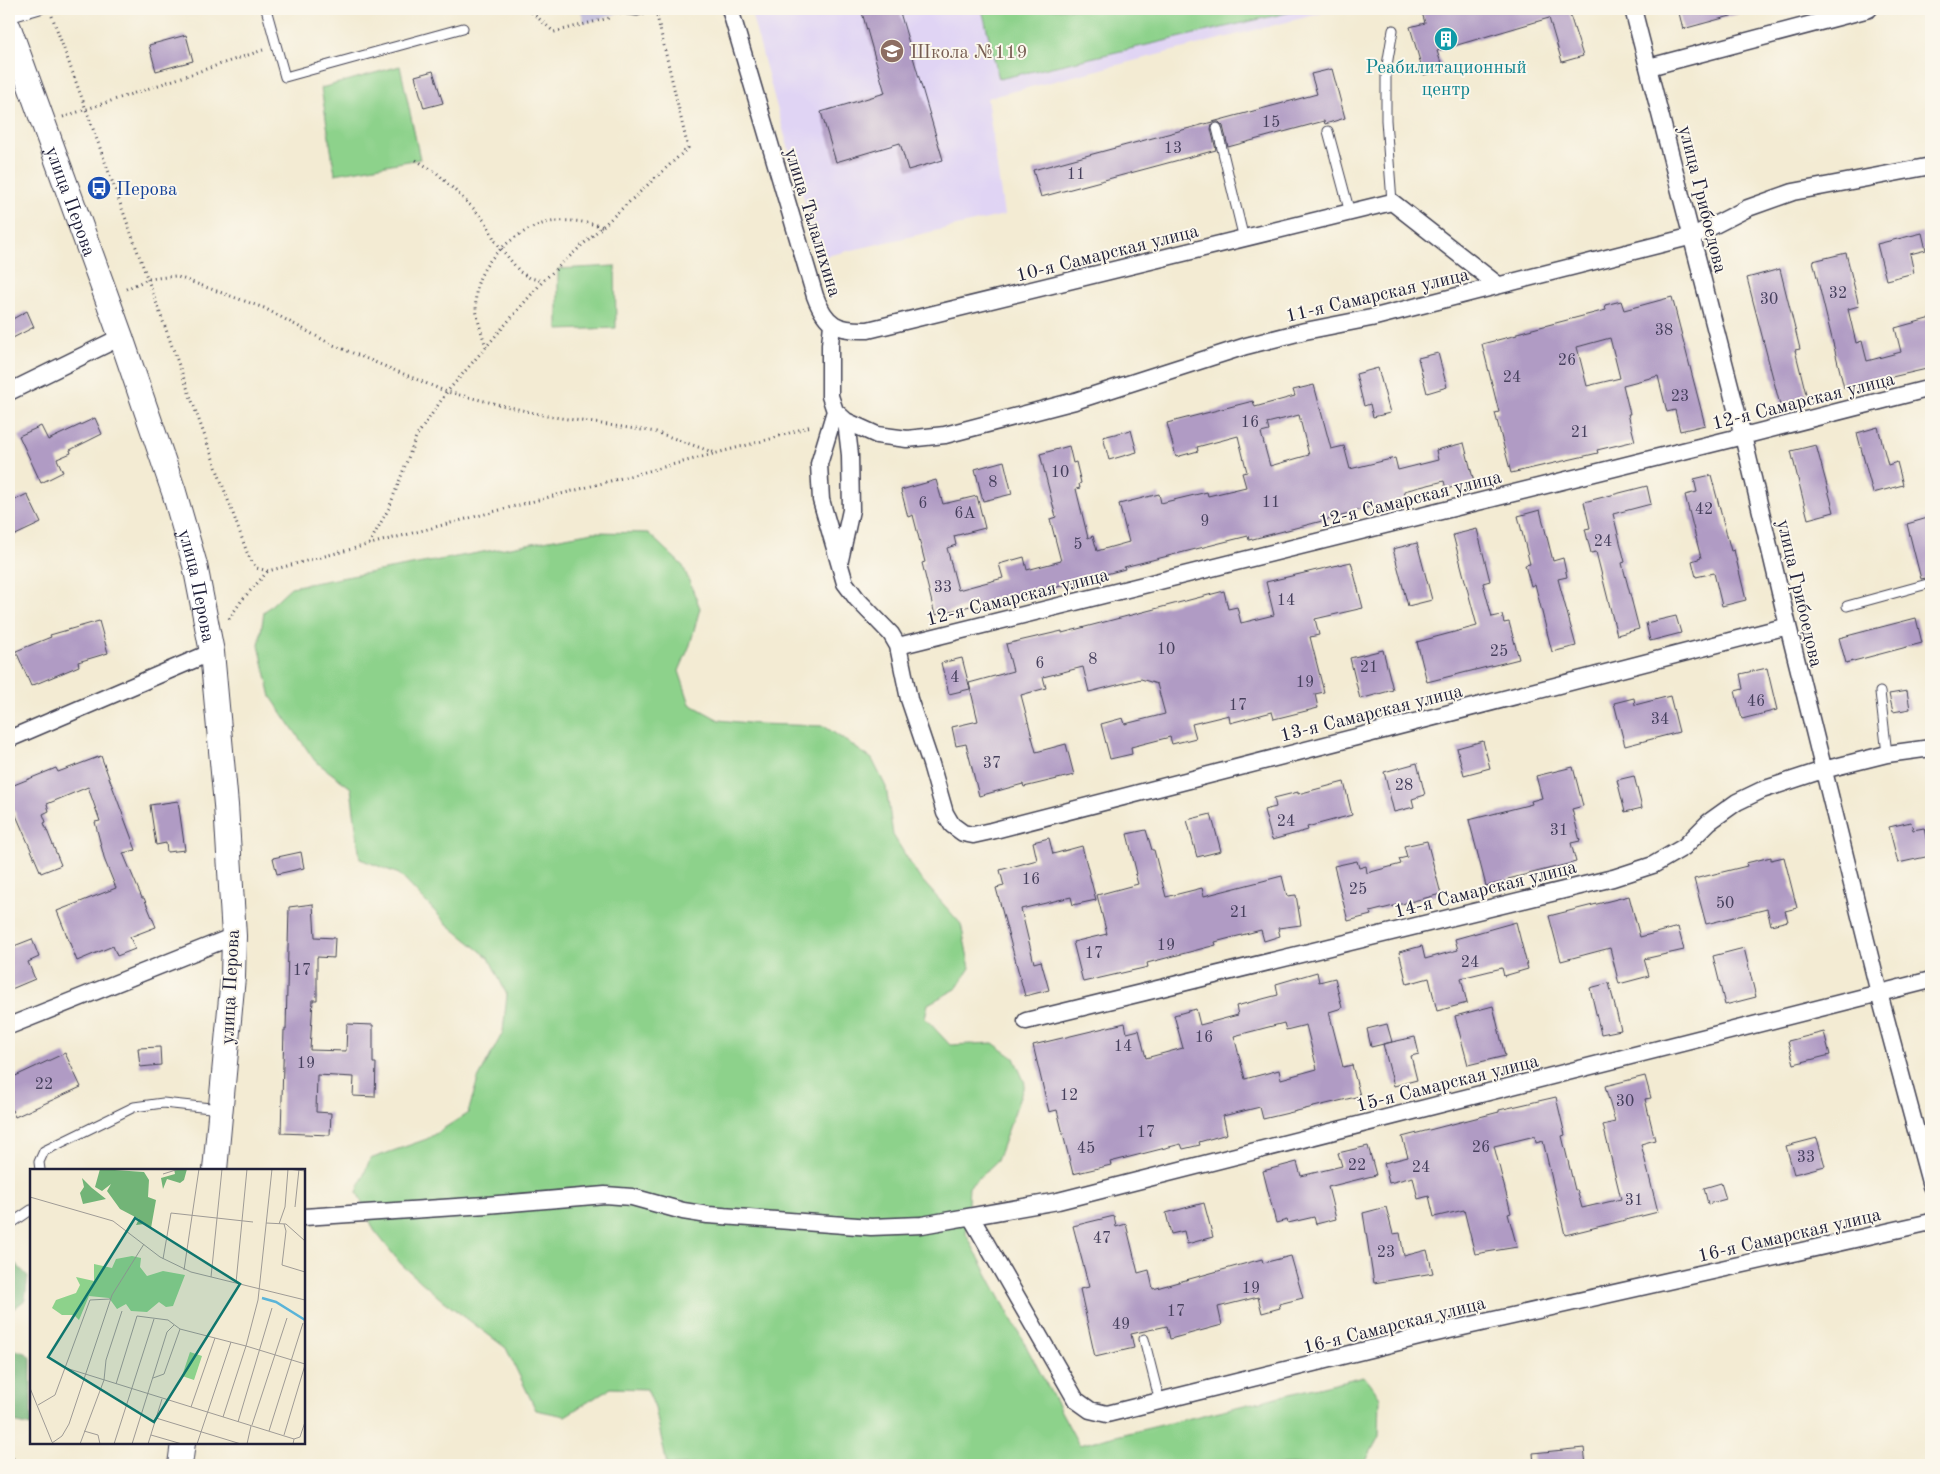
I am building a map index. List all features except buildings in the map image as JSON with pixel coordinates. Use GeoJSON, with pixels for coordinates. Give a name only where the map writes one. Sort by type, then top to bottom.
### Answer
{"type":"FeatureCollection","features":[{"type":"Feature","properties":{"kind":"street","name":"улица Талалихина"},"geometry":{"type":"LineString","coordinates":[[730,9],[814,296],[820,312],[832,324],[830,396],[840,416],[850,455],[851,510],[839,562]]}},
{"type":"Feature","properties":{"kind":"street","name":"улица Грибоедова"},"geometry":{"type":"LineString","coordinates":[[1633,9],[1693,236],[1879,993],[1931,1186]]}},
{"type":"Feature","properties":{"kind":"street"},"geometry":{"type":"LineString","coordinates":[[1649,67],[1869,9]]}},
{"type":"Feature","properties":{"kind":"street","name":"улица Перова"},"geometry":{"type":"LineString","coordinates":[[9,28],[13,54],[44,124],[121,337],[174,492],[196,565],[212,652],[226,805],[234,936],[233,977],[215,1169]]}},
{"type":"Feature","properties":{"kind":"street","name":"11-я Самарская улица"},"geometry":{"type":"LineString","coordinates":[[840,416],[878,435],[907,439],[945,435],[1075,401],[1246,346],[1305,331],[1371,318],[1693,236],[1748,208],[1793,192],[1931,166]]}},
{"type":"Feature","properties":{"kind":"street","name":"10-я Самарская улица"},"geometry":{"type":"LineString","coordinates":[[832,324],[847,331],[868,330],[1392,202]]}},
{"type":"Feature","properties":{"kind":"street"},"geometry":{"type":"LineString","coordinates":[[1392,202],[1498,285]]}},
{"type":"Feature","properties":{"kind":"street"},"geometry":{"type":"LineString","coordinates":[[9,392],[121,337]]}},
{"type":"Feature","properties":{"kind":"street","name":"12-я Самарская улица"},"geometry":{"type":"LineString","coordinates":[[898,646],[1931,388]]}},
{"type":"Feature","properties":{"kind":"street","name":"улица Талалихина"},"geometry":{"type":"LineString","coordinates":[[840,416],[819,464],[821,500],[845,583],[857,599],[891,634],[898,646],[909,699],[945,813],[952,825],[963,833]]}},
{"type":"Feature","properties":{"kind":"street","name":"13-я Самарская улица"},"geometry":{"type":"LineString","coordinates":[[963,833],[973,834],[991,831],[1788,626]]}},
{"type":"Feature","properties":{"kind":"street"},"geometry":{"type":"LineString","coordinates":[[9,738],[212,652]]}},
{"type":"Feature","properties":{"kind":"street","name":"14-я Самарская улица"},"geometry":{"type":"LineString","coordinates":[[1026,1021],[1613,878],[1653,865],[1684,846],[1709,822],[1737,802],[1762,790],[1823,770],[1887,754],[1931,748]]}},
{"type":"Feature","properties":{"kind":"street"},"geometry":{"type":"LineString","coordinates":[[9,1026],[234,936]]}},
{"type":"Feature","properties":{"kind":"street","name":"15-я Самарская улица"},"geometry":{"type":"LineString","coordinates":[[305,1217],[486,1205],[605,1194],[632,1197],[683,1211],[708,1215],[871,1227],[922,1225],[1058,1201],[1931,980]]}},
{"type":"Feature","properties":{"kind":"street","name":"16-я Самарская улица"},"geometry":{"type":"LineString","coordinates":[[971,1217],[1076,1400],[1090,1410],[1107,1414],[1427,1335],[1931,1222]]}},
{"type":"Feature","properties":{"kind":"street"},"geometry":{"type":"LineString","coordinates":[[180,1465],[183,1444]]}},
{"type":"Feature","properties":{"kind":"lane"},"geometry":{"type":"LineString","coordinates":[[9,18],[40,9]]}},
{"type":"Feature","properties":{"kind":"lane"},"geometry":{"type":"LineString","coordinates":[[266,9],[285,78],[463,28]]}},
{"type":"Feature","properties":{"kind":"lane"},"geometry":{"type":"LineString","coordinates":[[622,9],[640,10]]}},
{"type":"Feature","properties":{"kind":"lane"},"geometry":{"type":"LineString","coordinates":[[1392,202],[1386,120],[1386,71],[1393,30]]}},
{"type":"Feature","properties":{"kind":"lane"},"geometry":{"type":"LineString","coordinates":[[1216,128],[1244,239]]}},
{"type":"Feature","properties":{"kind":"lane"},"geometry":{"type":"LineString","coordinates":[[1328,130],[1350,213]]}},
{"type":"Feature","properties":{"kind":"lane"},"geometry":{"type":"LineString","coordinates":[[1848,606],[1931,584]]}},
{"type":"Feature","properties":{"kind":"lane"},"geometry":{"type":"LineString","coordinates":[[1880,692],[1887,754]]}},
{"type":"Feature","properties":{"kind":"lane"},"geometry":{"type":"LineString","coordinates":[[40,1169],[39,1162],[44,1150],[134,1107],[163,1104],[221,1110]]}},
{"type":"Feature","properties":{"kind":"lane"},"geometry":{"type":"LineString","coordinates":[[9,1225],[30,1211]]}},
{"type":"Feature","properties":{"kind":"lane"},"geometry":{"type":"LineString","coordinates":[[1144,1339],[1160,1402]]}},
{"type":"Feature","properties":{"kind":"path"},"geometry":{"type":"LineString","coordinates":[[49,9],[248,554],[256,568],[268,571],[369,545],[716,454],[774,438],[840,416]]}},
{"type":"Feature","properties":{"kind":"path"},"geometry":{"type":"LineString","coordinates":[[528,9],[554,32],[640,10]]}},
{"type":"Feature","properties":{"kind":"path"},"geometry":{"type":"LineString","coordinates":[[369,545],[389,508],[416,437],[447,392],[543,281],[688,148],[655,9]]}},
{"type":"Feature","properties":{"kind":"path"},"geometry":{"type":"LineString","coordinates":[[44,124],[276,45]]}},
{"type":"Feature","properties":{"kind":"path"},"geometry":{"type":"LineString","coordinates":[[416,160],[437,173],[475,210],[501,249],[520,272],[530,278],[543,281]]}},
{"type":"Feature","properties":{"kind":"path"},"geometry":{"type":"LineString","coordinates":[[486,348],[477,316],[476,294],[478,283],[486,265],[501,249],[543,224],[586,221],[603,227]]}},
{"type":"Feature","properties":{"kind":"path"},"geometry":{"type":"LineString","coordinates":[[107,298],[148,279],[175,276],[264,308],[331,344],[447,392],[547,416],[656,432],[716,454]]}},
{"type":"Feature","properties":{"kind":"path"},"geometry":{"type":"LineString","coordinates":[[228,620],[242,600],[268,571]]}},
{"type":"Feature","properties":{"kind":"path"},"geometry":{"type":"LineString","coordinates":[[9,1455],[20,1465]]}},
{"type":"Feature","properties":{"kind":"shaded area"},"geometry":{"type":"Polygon","coordinates":[[[580,9],[633,9],[585,23],[580,9]]]}},
{"type":"Feature","properties":{"kind":"shaded area"},"geometry":{"type":"Polygon","coordinates":[[[750,9],[1334,10],[987,98],[1004,215],[822,257],[787,144],[750,9]]]}},
{"type":"Feature","properties":{"kind":"green space"},"geometry":{"type":"Polygon","coordinates":[[[982,9],[1294,9],[1295,11],[999,79],[982,9]]]}},
{"type":"Feature","properties":{"kind":"green space"},"geometry":{"type":"Polygon","coordinates":[[[400,66],[420,159],[335,174],[321,88],[400,66]]]}},
{"type":"Feature","properties":{"kind":"green space"},"geometry":{"type":"Polygon","coordinates":[[[615,266],[616,328],[558,330],[558,269],[615,266]]]}},
{"type":"Feature","properties":{"kind":"green space"},"geometry":{"type":"Polygon","coordinates":[[[593,532],[648,533],[683,566],[700,608],[690,645],[679,671],[690,704],[719,720],[758,724],[824,726],[872,759],[886,787],[893,835],[919,877],[961,924],[970,968],[956,989],[928,1004],[925,1018],[950,1045],[993,1043],[1014,1058],[1025,1083],[997,1161],[969,1187],[966,1234],[1079,1445],[1364,1376],[1380,1397],[1379,1436],[1364,1465],[667,1465],[655,1408],[647,1389],[611,1388],[565,1416],[536,1410],[506,1348],[442,1300],[401,1264],[374,1230],[357,1192],[370,1159],[427,1139],[468,1113],[478,1079],[503,1032],[507,995],[489,958],[447,924],[399,874],[360,859],[351,788],[315,761],[271,697],[259,645],[264,612],[291,587],[593,532]]]}},
{"type":"Feature","properties":{"kind":"green space"},"geometry":{"type":"Polygon","coordinates":[[[9,1257],[28,1276],[25,1300],[9,1312],[9,1257]]]}},
{"type":"Feature","properties":{"kind":"green space"},"geometry":{"type":"Polygon","coordinates":[[[9,1348],[26,1353],[30,1357],[30,1426],[9,1421],[9,1348]]]}},
{"type":"Feature","properties":{"kind":"place","name":"Реабилитационный центр"},"geometry":{"type":"Point","coordinates":[1446,39]}},
{"type":"Feature","properties":{"kind":"place","name":"Школа №119"},"geometry":{"type":"Point","coordinates":[892,51]}},
{"type":"Feature","properties":{"kind":"place","name":"Перова"},"geometry":{"type":"Point","coordinates":[99,188]}}]}
